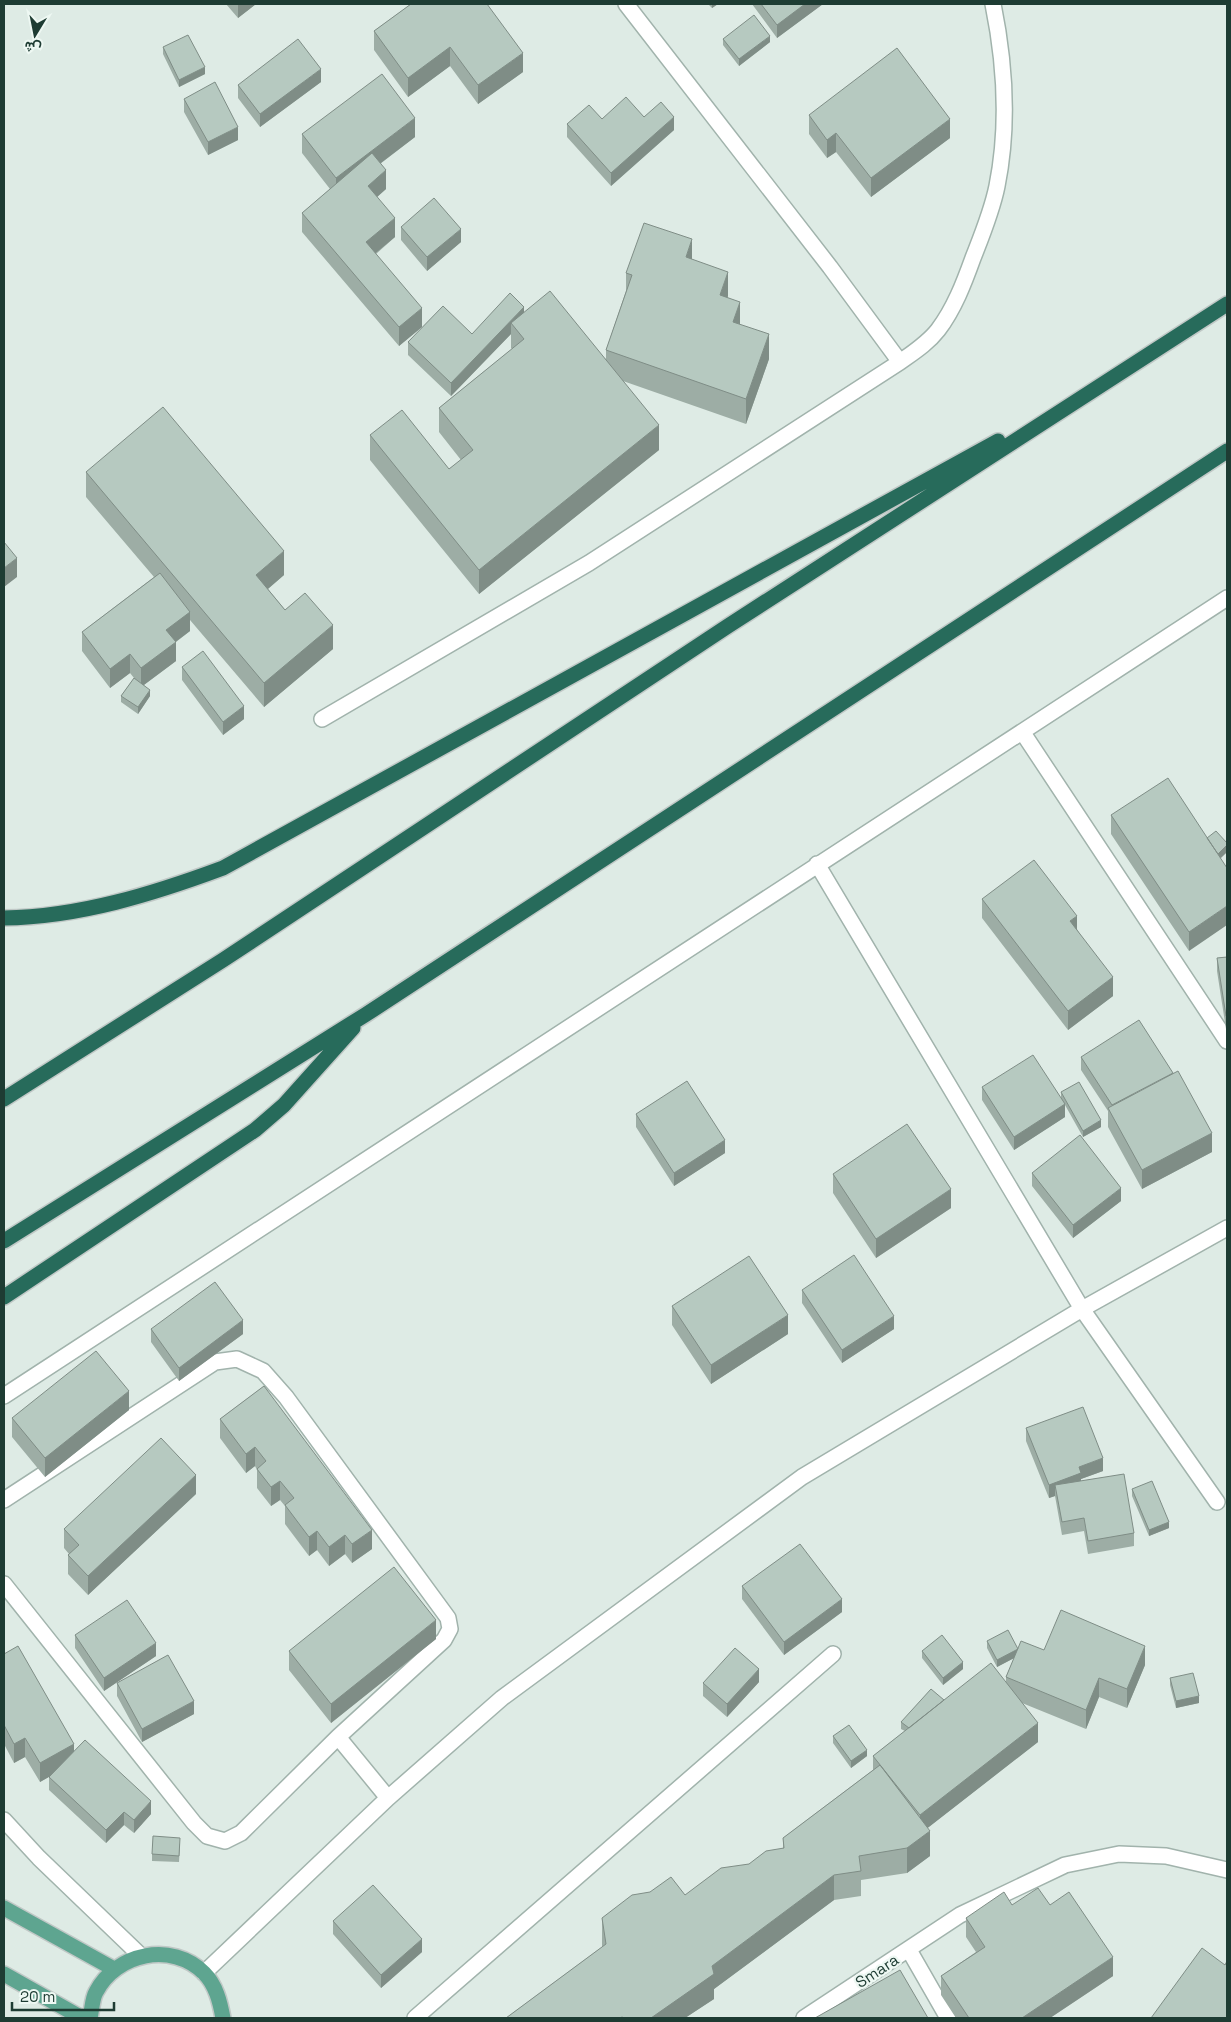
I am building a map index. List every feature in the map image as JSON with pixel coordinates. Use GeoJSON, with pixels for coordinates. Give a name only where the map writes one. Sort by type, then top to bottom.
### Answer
{"type":"FeatureCollection","features":[{"type":"Feature","properties":{"kind":"highway"},"geometry":{"type":"LineString","coordinates":[[4,1099],[224,960],[728,626],[1227,304]]}},
{"type":"Feature","properties":{"kind":"highway"},"geometry":{"type":"LineString","coordinates":[[4,918],[63,912],[118,902],[171,887],[223,868],[1115,376]]}},
{"type":"Feature","properties":{"kind":"highway"},"geometry":{"type":"LineString","coordinates":[[4,1241],[365,1014],[1227,451]]}},
{"type":"Feature","properties":{"kind":"highway"},"geometry":{"type":"LineString","coordinates":[[4,1297],[255,1130],[284,1105],[365,1014]]}},
{"type":"Feature","properties":{"kind":"main road"},"geometry":{"type":"LineString","coordinates":[[4,1908],[114,1969]]}},
{"type":"Feature","properties":{"kind":"main road"},"geometry":{"type":"LineString","coordinates":[[90,2018],[95,1992],[114,1969],[141,1956],[163,1954],[185,1960],[204,1973],[218,1994],[223,2018]]}},
{"type":"Feature","properties":{"kind":"main road"},"geometry":{"type":"LineString","coordinates":[[4,1974],[82,2018]]}},
{"type":"Feature","properties":{"kind":"street"},"geometry":{"type":"LineString","coordinates":[[626,4],[830,267],[900,362]]}},
{"type":"Feature","properties":{"kind":"street"},"geometry":{"type":"LineString","coordinates":[[322,719],[589,563],[928,342],[948,316],[966,278],[986,225],[997,187],[1004,125],[1003,76],[1000,38],[993,4]]}},
{"type":"Feature","properties":{"kind":"street"},"geometry":{"type":"LineString","coordinates":[[4,1396],[817,864],[1023,733],[1227,598]]}},
{"type":"Feature","properties":{"kind":"street"},"geometry":{"type":"LineString","coordinates":[[1023,733],[1227,1041]]}},
{"type":"Feature","properties":{"kind":"street"},"geometry":{"type":"LineString","coordinates":[[817,864],[1082,1309],[1217,1502]]}},
{"type":"Feature","properties":{"kind":"street"},"geometry":{"type":"LineString","coordinates":[[204,1973],[388,1798],[502,1698],[802,1477],[1082,1309],[1227,1228]]}},
{"type":"Feature","properties":{"kind":"street"},"geometry":{"type":"LineString","coordinates":[[4,1500],[215,1362],[237,1359],[263,1372],[286,1397],[448,1618],[450,1629],[444,1640],[338,1737],[241,1833],[225,1841],[207,1836],[194,1823],[4,1584]]}},
{"type":"Feature","properties":{"kind":"street"},"geometry":{"type":"LineString","coordinates":[[414,2018],[833,1654]]}},
{"type":"Feature","properties":{"kind":"street"},"geometry":{"type":"LineString","coordinates":[[338,1737],[388,1798]]}},
{"type":"Feature","properties":{"kind":"street"},"geometry":{"type":"LineString","coordinates":[[4,1820],[39,1858],[141,1956]]}},
{"type":"Feature","properties":{"kind":"street"},"geometry":{"type":"LineString","coordinates":[[909,1950],[960,1915],[1065,1865],[1119,1854],[1166,1856],[1227,1870]]}},
{"type":"Feature","properties":{"kind":"street","name":"Smara"},"geometry":{"type":"LineString","coordinates":[[804,2018],[909,1950],[948,2018]]}},
{"type":"Feature","properties":{"kind":"building"},"geometry":{"type":"Polygon","coordinates":[[[411,4],[487,4],[523,53],[478,85],[450,47],[408,78],[374,31],[411,4]]]}},
{"type":"Feature","properties":{"kind":"building"},"geometry":{"type":"Polygon","coordinates":[[[761,4],[805,4],[777,25],[761,4]]]}},
{"type":"Feature","properties":{"kind":"building"},"geometry":{"type":"Polygon","coordinates":[[[754,15],[770,36],[739,59],[723,39],[754,15]]]}},
{"type":"Feature","properties":{"kind":"building"},"geometry":{"type":"Polygon","coordinates":[[[188,35],[205,67],[179,80],[163,47],[188,35]]]}},
{"type":"Feature","properties":{"kind":"building"},"geometry":{"type":"Polygon","coordinates":[[[298,39],[321,69],[260,114],[238,85],[298,39]]]}},
{"type":"Feature","properties":{"kind":"building"},"geometry":{"type":"Polygon","coordinates":[[[897,48],[950,119],[871,178],[836,133],[827,140],[809,115],[897,48]]]}},
{"type":"Feature","properties":{"kind":"building"},"geometry":{"type":"Polygon","coordinates":[[[382,74],[415,118],[336,178],[302,134],[382,74]]]}},
{"type":"Feature","properties":{"kind":"building"},"geometry":{"type":"Polygon","coordinates":[[[215,82],[238,127],[208,142],[184,99],[215,82]]]}},
{"type":"Feature","properties":{"kind":"building"},"geometry":{"type":"Polygon","coordinates":[[[626,97],[644,117],[661,102],[674,117],[611,173],[567,124],[589,105],[602,119],[626,97]]]}},
{"type":"Feature","properties":{"kind":"building"},"geometry":{"type":"Polygon","coordinates":[[[372,153],[386,170],[368,186],[395,218],[366,242],[422,308],[399,327],[302,213],[372,153]]]}},
{"type":"Feature","properties":{"kind":"building"},"geometry":{"type":"Polygon","coordinates":[[[434,198],[461,229],[427,257],[401,227],[434,198]]]}},
{"type":"Feature","properties":{"kind":"building"},"geometry":{"type":"Polygon","coordinates":[[[644,223],[692,239],[686,257],[728,272],[720,295],[740,302],[733,322],[769,334],[746,399],[606,350],[632,275],[626,273],[644,223]]]}},
{"type":"Feature","properties":{"kind":"building"},"geometry":{"type":"Polygon","coordinates":[[[550,291],[659,425],[479,570],[370,435],[402,410],[449,469],[473,450],[439,408],[524,339],[511,323],[550,291]]]}},
{"type":"Feature","properties":{"kind":"building"},"geometry":{"type":"Polygon","coordinates":[[[510,293],[524,307],[451,383],[408,342],[443,306],[472,334],[510,293]]]}},
{"type":"Feature","properties":{"kind":"building"},"geometry":{"type":"Polygon","coordinates":[[[163,407],[284,551],[256,575],[285,610],[305,593],[333,625],[264,683],[86,472],[163,407]]]}},
{"type":"Feature","properties":{"kind":"building"},"geometry":{"type":"Polygon","coordinates":[[[4,542],[17,558],[4,568],[4,542]]]}},
{"type":"Feature","properties":{"kind":"building"},"geometry":{"type":"Polygon","coordinates":[[[160,573],[190,612],[166,630],[176,642],[141,668],[130,654],[110,669],[82,632],[160,573]]]}},
{"type":"Feature","properties":{"kind":"building"},"geometry":{"type":"Polygon","coordinates":[[[203,651],[244,706],[223,722],[182,667],[203,651]]]}},
{"type":"Feature","properties":{"kind":"building"},"geometry":{"type":"Polygon","coordinates":[[[134,678],[150,690],[138,707],[121,696],[134,678]]]}},
{"type":"Feature","properties":{"kind":"building"},"geometry":{"type":"Polygon","coordinates":[[[1168,778],[1227,868],[1227,906],[1189,932],[1111,815],[1168,778]]]}},
{"type":"Feature","properties":{"kind":"building"},"geometry":{"type":"Polygon","coordinates":[[[1216,831],[1227,843],[1218,854],[1207,838],[1216,831]]]}},
{"type":"Feature","properties":{"kind":"building"},"geometry":{"type":"Polygon","coordinates":[[[1034,860],[1077,916],[1070,921],[1113,977],[1068,1011],[982,899],[1034,860]]]}},
{"type":"Feature","properties":{"kind":"building"},"geometry":{"type":"Polygon","coordinates":[[[1227,957],[1227,1015],[1226,1016],[1217,958],[1227,957]]]}},
{"type":"Feature","properties":{"kind":"building"},"geometry":{"type":"Polygon","coordinates":[[[1139,1020],[1173,1073],[1112,1105],[1081,1057],[1139,1020]]]}},
{"type":"Feature","properties":{"kind":"building"},"geometry":{"type":"Polygon","coordinates":[[[1033,1055],[1065,1104],[1014,1137],[982,1087],[1033,1055]]]}},
{"type":"Feature","properties":{"kind":"building"},"geometry":{"type":"Polygon","coordinates":[[[1178,1071],[1212,1133],[1142,1170],[1108,1108],[1178,1071]]]}},
{"type":"Feature","properties":{"kind":"building"},"geometry":{"type":"Polygon","coordinates":[[[687,1081],[725,1140],[674,1173],[636,1114],[687,1081]]]}},
{"type":"Feature","properties":{"kind":"building"},"geometry":{"type":"Polygon","coordinates":[[[1079,1082],[1101,1120],[1083,1131],[1061,1092],[1079,1082]]]}},
{"type":"Feature","properties":{"kind":"building"},"geometry":{"type":"Polygon","coordinates":[[[907,1124],[951,1189],[876,1239],[833,1174],[907,1124]]]}},
{"type":"Feature","properties":{"kind":"building"},"geometry":{"type":"Polygon","coordinates":[[[1080,1135],[1121,1188],[1073,1225],[1032,1173],[1080,1135]]]}},
{"type":"Feature","properties":{"kind":"building"},"geometry":{"type":"Polygon","coordinates":[[[854,1255],[894,1316],[842,1350],[802,1290],[854,1255]]]}},
{"type":"Feature","properties":{"kind":"building"},"geometry":{"type":"Polygon","coordinates":[[[749,1256],[788,1315],[711,1365],[672,1306],[749,1256]]]}},
{"type":"Feature","properties":{"kind":"building"},"geometry":{"type":"Polygon","coordinates":[[[215,1282],[243,1320],[179,1368],[151,1329],[215,1282]]]}},
{"type":"Feature","properties":{"kind":"building"},"geometry":{"type":"Polygon","coordinates":[[[96,1351],[129,1391],[45,1458],[12,1418],[96,1351]]]}},
{"type":"Feature","properties":{"kind":"building"},"geometry":{"type":"Polygon","coordinates":[[[264,1386],[372,1530],[352,1544],[345,1535],[329,1547],[317,1531],[309,1537],[285,1505],[294,1498],[280,1481],[271,1487],[257,1469],[266,1461],[255,1447],[246,1454],[220,1419],[264,1386]]]}},
{"type":"Feature","properties":{"kind":"building"},"geometry":{"type":"Polygon","coordinates":[[[1083,1407],[1103,1458],[1079,1467],[1081,1473],[1049,1485],[1026,1428],[1083,1407]]]}},
{"type":"Feature","properties":{"kind":"building"},"geometry":{"type":"Polygon","coordinates":[[[161,1438],[196,1475],[88,1576],[68,1555],[79,1545],[64,1529],[161,1438]]]}},
{"type":"Feature","properties":{"kind":"building"},"geometry":{"type":"Polygon","coordinates":[[[1124,1474],[1134,1533],[1088,1541],[1084,1518],[1062,1522],[1055,1485],[1124,1474]]]}},
{"type":"Feature","properties":{"kind":"building"},"geometry":{"type":"Polygon","coordinates":[[[1152,1481],[1169,1522],[1149,1530],[1132,1489],[1152,1481]]]}},
{"type":"Feature","properties":{"kind":"building"},"geometry":{"type":"Polygon","coordinates":[[[800,1544],[842,1599],[784,1642],[742,1586],[800,1544]]]}},
{"type":"Feature","properties":{"kind":"building"},"geometry":{"type":"Polygon","coordinates":[[[394,1567],[436,1620],[331,1704],[289,1651],[394,1567]]]}},
{"type":"Feature","properties":{"kind":"building"},"geometry":{"type":"Polygon","coordinates":[[[127,1600],[156,1643],[104,1678],[75,1635],[127,1600]]]}},
{"type":"Feature","properties":{"kind":"building"},"geometry":{"type":"Polygon","coordinates":[[[1061,1610],[1145,1646],[1127,1689],[1099,1678],[1086,1710],[1006,1677],[1021,1641],[1044,1650],[1061,1610]]]}},
{"type":"Feature","properties":{"kind":"building"},"geometry":{"type":"Polygon","coordinates":[[[1008,1630],[1018,1649],[997,1660],[987,1641],[1008,1630]]]}},
{"type":"Feature","properties":{"kind":"building"},"geometry":{"type":"Polygon","coordinates":[[[942,1635],[963,1662],[943,1678],[922,1651],[942,1635]]]}},
{"type":"Feature","properties":{"kind":"building"},"geometry":{"type":"Polygon","coordinates":[[[18,1646],[74,1744],[40,1763],[25,1738],[14,1744],[4,1725],[4,1654],[18,1646]]]}},
{"type":"Feature","properties":{"kind":"building"},"geometry":{"type":"Polygon","coordinates":[[[735,1648],[759,1669],[727,1704],[703,1683],[735,1648]]]}},
{"type":"Feature","properties":{"kind":"building"},"geometry":{"type":"Polygon","coordinates":[[[168,1655],[194,1701],[142,1729],[117,1683],[168,1655]]]}},
{"type":"Feature","properties":{"kind":"building"},"geometry":{"type":"Polygon","coordinates":[[[991,1663],[1038,1723],[920,1815],[873,1756],[991,1663]]]}},
{"type":"Feature","properties":{"kind":"building"},"geometry":{"type":"Polygon","coordinates":[[[1193,1673],[1199,1696],[1176,1701],[1170,1678],[1193,1673]]]}},
{"type":"Feature","properties":{"kind":"building"},"geometry":{"type":"Polygon","coordinates":[[[931,1689],[944,1700],[909,1728],[901,1722],[931,1689]]]}},
{"type":"Feature","properties":{"kind":"building"},"geometry":{"type":"Polygon","coordinates":[[[849,1725],[867,1750],[851,1761],[833,1736],[849,1725]]]}},
{"type":"Feature","properties":{"kind":"building"},"geometry":{"type":"Polygon","coordinates":[[[85,1740],[151,1801],[134,1820],[124,1812],[106,1830],[49,1777],[85,1740]]]}},
{"type":"Feature","properties":{"kind":"building"},"geometry":{"type":"Polygon","coordinates":[[[880,1765],[930,1831],[907,1848],[859,1856],[861,1871],[834,1875],[712,1966],[714,1974],[651,2018],[506,2018],[606,1944],[602,1918],[632,1895],[650,1892],[671,1877],[685,1895],[721,1868],[749,1864],[766,1851],[784,1848],[783,1838],[880,1765]]]}},
{"type":"Feature","properties":{"kind":"building"},"geometry":{"type":"Polygon","coordinates":[[[153,1836],[180,1838],[179,1856],[152,1854],[153,1836]]]}},
{"type":"Feature","properties":{"kind":"building"},"geometry":{"type":"Polygon","coordinates":[[[373,1885],[422,1939],[381,1975],[333,1921],[373,1885]]]}},
{"type":"Feature","properties":{"kind":"building"},"geometry":{"type":"Polygon","coordinates":[[[1038,1888],[1050,1905],[1069,1892],[1113,1957],[1022,2018],[969,2018],[941,1976],[985,1947],[966,1918],[1004,1892],[1012,1905],[1038,1888]]]}},
{"type":"Feature","properties":{"kind":"building"},"geometry":{"type":"Polygon","coordinates":[[[1202,1948],[1225,1965],[1227,1961],[1227,2018],[1151,2018],[1202,1948]]]}},
{"type":"Feature","properties":{"kind":"building"},"geometry":{"type":"Polygon","coordinates":[[[900,1970],[928,2018],[815,2018],[900,1970]]]}}]}
